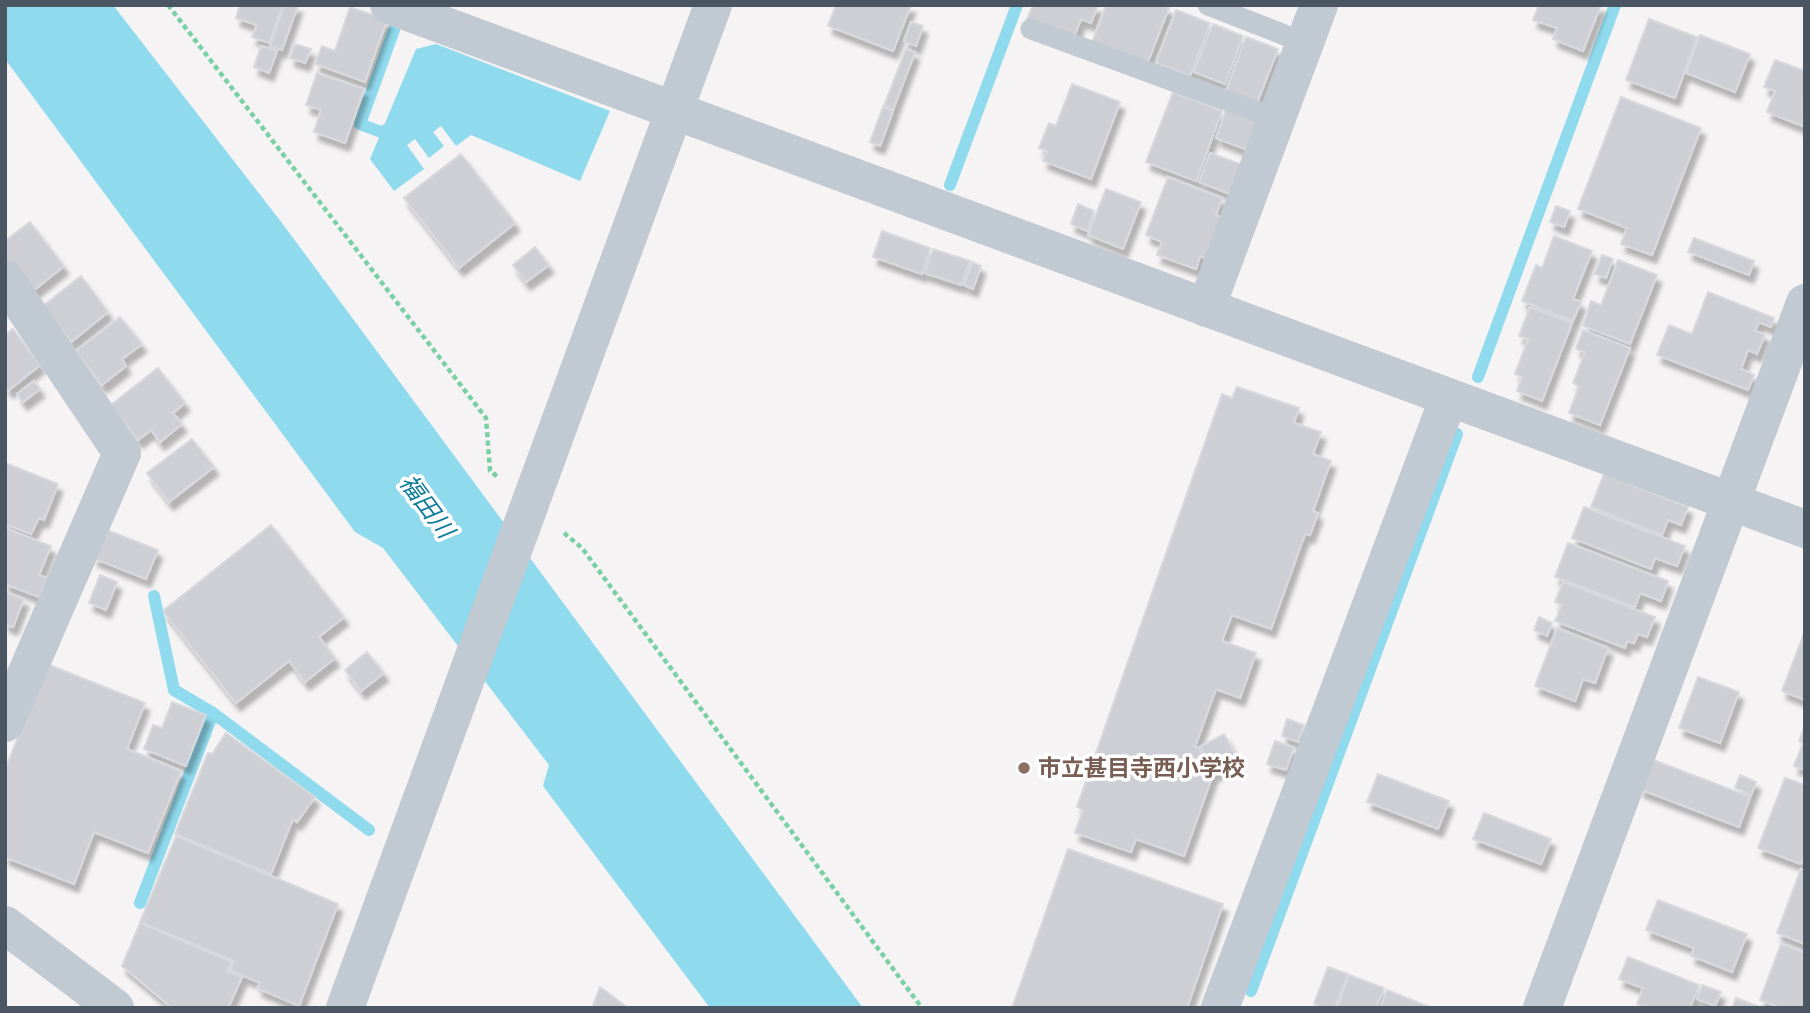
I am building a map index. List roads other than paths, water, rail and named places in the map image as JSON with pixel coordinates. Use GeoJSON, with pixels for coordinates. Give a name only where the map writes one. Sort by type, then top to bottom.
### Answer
{"type":"FeatureCollection","features":[{"type":"Feature","properties":{"kind":"street"},"geometry":{"type":"LineString","coordinates":[[389,5],[1805,528]]}},
{"type":"Feature","properties":{"kind":"street"},"geometry":{"type":"LineString","coordinates":[[345,1008],[713,5]]}},
{"type":"Feature","properties":{"kind":"street"},"geometry":{"type":"LineString","coordinates":[[1206,308],[1319,5]]}},
{"type":"Feature","properties":{"kind":"street"},"geometry":{"type":"LineString","coordinates":[[5,279],[122,453],[5,723]]}},
{"type":"Feature","properties":{"kind":"street"},"geometry":{"type":"LineString","coordinates":[[1542,1008],[1805,303]]}},
{"type":"Feature","properties":{"kind":"street"},"geometry":{"type":"LineString","coordinates":[[1221,1008],[1449,397]]}},
{"type":"Feature","properties":{"kind":"street"},"geometry":{"type":"LineString","coordinates":[[5,925],[115,1008]]}},
{"type":"Feature","properties":{"kind":"lane"},"geometry":{"type":"LineString","coordinates":[[1208,5],[1305,43]]}},
{"type":"Feature","properties":{"kind":"lane"},"geometry":{"type":"LineString","coordinates":[[1031,29],[1277,119]]}},
{"type":"Feature","properties":{"kind":"water","name":"福田川"},"geometry":{"type":"Polygon","coordinates":[[[5,5],[113,5],[282,223],[863,1008],[710,1008],[543,786],[549,765],[383,548],[355,532],[5,59],[5,5]]]}},
{"type":"Feature","properties":{"kind":"water"},"geometry":{"type":"Polygon","coordinates":[[[436,44],[610,111],[580,181],[471,135],[456,146],[441,126],[433,132],[444,146],[429,158],[415,139],[407,145],[424,169],[394,191],[370,159],[416,49],[436,44]]]}},
{"type":"Feature","properties":{"kind":"waterway"},"geometry":{"type":"LineString","coordinates":[[950,185],[1017,5]]}},
{"type":"Feature","properties":{"kind":"waterway"},"geometry":{"type":"LineString","coordinates":[[1478,377],[1615,5]]}},
{"type":"Feature","properties":{"kind":"waterway"},"geometry":{"type":"LineString","coordinates":[[394,30],[360,124],[381,132],[394,127]]}},
{"type":"Feature","properties":{"kind":"waterway"},"geometry":{"type":"LineString","coordinates":[[1251,991],[1457,434]]}},
{"type":"Feature","properties":{"kind":"waterway"},"geometry":{"type":"LineString","coordinates":[[140,903],[213,713],[174,690],[154,596]]}},
{"type":"Feature","properties":{"kind":"waterway"},"geometry":{"type":"LineString","coordinates":[[213,713],[369,830]]}},
{"type":"Feature","properties":{"kind":"place","name":"市立甚目寺西小学校"},"geometry":{"type":"Point","coordinates":[1024,768]}}]}
